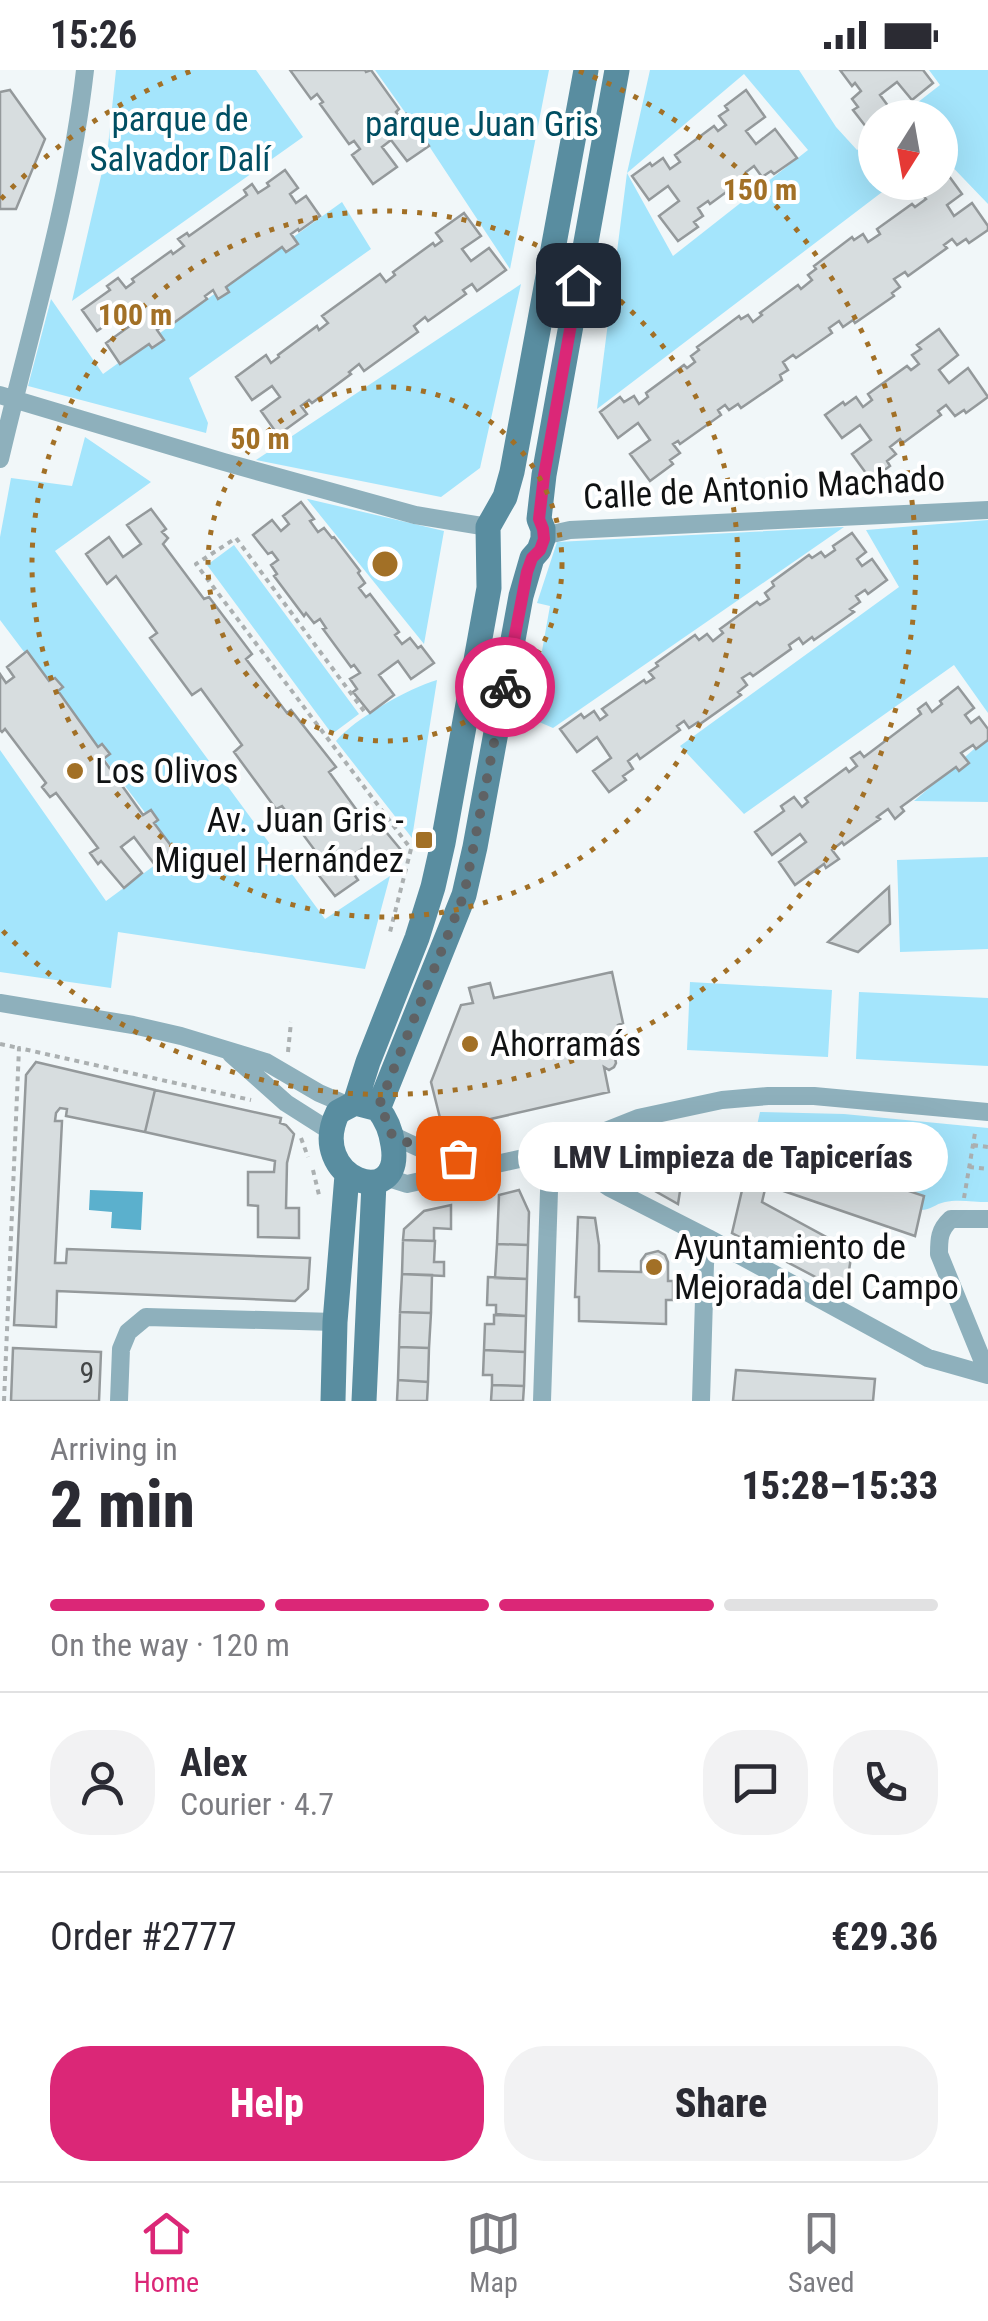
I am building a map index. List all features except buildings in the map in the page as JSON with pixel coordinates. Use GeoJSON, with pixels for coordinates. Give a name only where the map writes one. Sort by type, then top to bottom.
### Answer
{"type":"FeatureCollection","features":[{"type":"Feature","properties":{"kind":"street"},"geometry":{"type":"LineString","coordinates":[[0,459],[7,397],[62,210],[79,130],[85,70]]}},
{"type":"Feature","properties":{"kind":"street"},"geometry":{"type":"LineString","coordinates":[[360,1106],[368,1062],[417,938],[443,843],[489,588],[490,530],[512,472],[586,70]]}},
{"type":"Feature","properties":{"kind":"street"},"geometry":{"type":"LineString","coordinates":[[617,70],[547,456],[538,538],[522,596],[464,895],[360,1106],[338,1112],[330,1131],[336,1156],[347,1175],[360,1182],[406,1184],[556,1152],[638,1118],[722,1100],[814,1096],[988,1112]]}},
{"type":"Feature","properties":{"kind":"street"},"geometry":{"type":"LineString","coordinates":[[7,397],[415,516],[490,530]]}},
{"type":"Feature","properties":{"kind":"street"},"geometry":{"type":"LineString","coordinates":[[513,506],[524,508],[538,538],[520,563],[507,562],[497,557],[490,530],[502,509],[513,506]]}},
{"type":"Feature","properties":{"kind":"street","name":"Calle de Antonio Machado"},"geometry":{"type":"LineString","coordinates":[[538,538],[570,530],[988,510]]}},
{"type":"Feature","properties":{"kind":"street"},"geometry":{"type":"LineString","coordinates":[[0,1003],[181,1036],[266,1062],[319,1093],[385,1117],[395,1154],[392,1169],[380,1180],[364,1401]]}},
{"type":"Feature","properties":{"kind":"street"},"geometry":{"type":"LineString","coordinates":[[227,1050],[286,1104],[330,1131]]}},
{"type":"Feature","properties":{"kind":"street"},"geometry":{"type":"LineString","coordinates":[[392,1135],[434,1155],[458,1158],[506,1151],[556,1152],[610,1188],[928,1358],[988,1375]]}},
{"type":"Feature","properties":{"kind":"street"},"geometry":{"type":"LineString","coordinates":[[542,1401],[549,1190],[556,1152]]}},
{"type":"Feature","properties":{"kind":"street"},"geometry":{"type":"LineString","coordinates":[[332,1401],[347,1175]]}},
{"type":"Feature","properties":{"kind":"street"},"geometry":{"type":"LineString","coordinates":[[988,1219],[951,1219],[939,1236],[940,1254],[988,1375]]}},
{"type":"Feature","properties":{"kind":"street"},"geometry":{"type":"LineString","coordinates":[[701,1401],[708,1238]]}},
{"type":"Feature","properties":{"kind":"street"},"geometry":{"type":"LineString","coordinates":[[119,1401],[122,1350],[128,1332],[146,1317],[335,1322]]}},
{"type":"Feature","properties":{"kind":"path"},"geometry":{"type":"LineString","coordinates":[[364,711],[236,538],[196,564],[412,849],[389,936]]}},
{"type":"Feature","properties":{"kind":"path"},"geometry":{"type":"LineString","coordinates":[[289,1058],[292,1022]]}},
{"type":"Feature","properties":{"kind":"path"},"geometry":{"type":"LineString","coordinates":[[0,1044],[258,1103]]}},
{"type":"Feature","properties":{"kind":"path"},"geometry":{"type":"LineString","coordinates":[[4,1401],[19,1048]]}},
{"type":"Feature","properties":{"kind":"path"},"geometry":{"type":"LineString","coordinates":[[963,1219],[976,1126],[988,1112]]}},
{"type":"Feature","properties":{"kind":"path"},"geometry":{"type":"LineString","coordinates":[[302,1138],[319,1196]]}},
{"type":"Feature","properties":{"kind":"path"},"geometry":{"type":"LineString","coordinates":[[973,1145],[988,1147]]}},
{"type":"Feature","properties":{"kind":"path"},"geometry":{"type":"LineString","coordinates":[[970,1167],[988,1170]]}},
{"type":"Feature","properties":{"kind":"green space","name":"parque de Salvador Dalí"},"geometry":{"type":"Polygon","coordinates":[[[116,70],[256,70],[303,137],[72,301],[108,146],[116,70]]]}},
{"type":"Feature","properties":{"kind":"green space","name":"parque Juan Gris"},"geometry":{"type":"Polygon","coordinates":[[[375,70],[549,70],[510,269],[429,146],[375,70]]]}},
{"type":"Feature","properties":{"kind":"green space"},"geometry":{"type":"Polygon","coordinates":[[[650,70],[799,70],[836,127],[858,149],[858,200],[872,200],[597,409],[627,173],[650,70]],[[744,74],[627,173],[673,256],[808,150],[744,74]]]}},
{"type":"Feature","properties":{"kind":"green space"},"geometry":{"type":"Polygon","coordinates":[[[929,70],[988,70],[988,204],[958,173],[958,100],[921,100],[940,85],[929,70]]]}},
{"type":"Feature","properties":{"kind":"green space"},"geometry":{"type":"Polygon","coordinates":[[[342,202],[371,249],[189,378],[208,423],[206,433],[28,386],[51,299],[103,374],[342,202]]]}},
{"type":"Feature","properties":{"kind":"green space"},"geometry":{"type":"Polygon","coordinates":[[[521,284],[480,468],[441,497],[256,460],[521,284]]]}},
{"type":"Feature","properties":{"kind":"green space"},"geometry":{"type":"Polygon","coordinates":[[[85,437],[151,482],[55,551],[325,919],[390,876],[365,969],[118,932],[111,988],[0,972],[0,750],[106,901],[174,851],[0,620],[0,537],[11,478],[72,486],[85,437]]]}},
{"type":"Feature","properties":{"kind":"green space"},"geometry":{"type":"Polygon","coordinates":[[[307,499],[444,531],[424,644],[307,499]]]}},
{"type":"Feature","properties":{"kind":"green space"},"geometry":{"type":"Polygon","coordinates":[[[988,520],[988,713],[954,665],[744,814],[680,746],[899,587],[866,530],[988,520]]]}},
{"type":"Feature","properties":{"kind":"green space"},"geometry":{"type":"Polygon","coordinates":[[[844,527],[553,728],[530,718],[550,606],[537,603],[557,542],[844,527]]]}},
{"type":"Feature","properties":{"kind":"green space"},"geometry":{"type":"Polygon","coordinates":[[[234,545],[359,714],[332,734],[207,565],[234,545]]]}},
{"type":"Feature","properties":{"kind":"green space"},"geometry":{"type":"Polygon","coordinates":[[[437,680],[412,838],[336,741],[383,705],[437,680]]]}},
{"type":"Feature","properties":{"kind":"green space"},"geometry":{"type":"Polygon","coordinates":[[[988,737],[988,802],[914,801],[988,737]]]}},
{"type":"Feature","properties":{"kind":"green space"},"geometry":{"type":"Polygon","coordinates":[[[988,857],[988,949],[900,952],[897,860],[988,857]]]}},
{"type":"Feature","properties":{"kind":"green space"},"geometry":{"type":"Polygon","coordinates":[[[690,982],[832,990],[828,1057],[687,1050],[690,982]]]}},
{"type":"Feature","properties":{"kind":"green space"},"geometry":{"type":"Polygon","coordinates":[[[859,992],[988,998],[988,1066],[856,1059],[859,992]]]}},
{"type":"Feature","properties":{"kind":"green space"},"geometry":{"type":"Polygon","coordinates":[[[760,1112],[844,1114],[988,1128],[988,1202],[950,1201],[921,1210],[923,1197],[754,1139],[760,1112]]]}},
{"type":"Feature","properties":{"kind":"shaded area"},"geometry":{"type":"Polygon","coordinates":[[[90,1190],[143,1192],[141,1230],[111,1228],[112,1212],[89,1210],[90,1190]]]}},
{"type":"Feature","properties":{"kind":"way so far"},"geometry":{"type":"LineString","coordinates":[[458,1158],[434,1155],[392,1135],[378,1108],[464,895],[505,687]]}},
{"type":"Feature","properties":{"kind":"place","name":"Los Olivos"},"geometry":{"type":"Point","coordinates":[75,771]}},
{"type":"Feature","properties":{"kind":"place","name":"Av. Juan Gris - Miguel Hernández"},"geometry":{"type":"Point","coordinates":[424,840]}},
{"type":"Feature","properties":{"kind":"place","name":"Ahorramás"},"geometry":{"type":"Point","coordinates":[470,1044]}},
{"type":"Feature","properties":{"kind":"place","name":"LMV Limpieza de Tapicerías"},"geometry":{"type":"Point","coordinates":[458,1158]}},
{"type":"Feature","properties":{"kind":"place","name":"Ayuntamiento de Mejorada del Campo"},"geometry":{"type":"Point","coordinates":[654,1267]}},
{"type":"Feature","properties":{"kind":"route"},"geometry":{"type":"LineString","coordinates":[[505,687],[527,572],[544,539],[539,519],[544,476],[578,285]]}}]}
